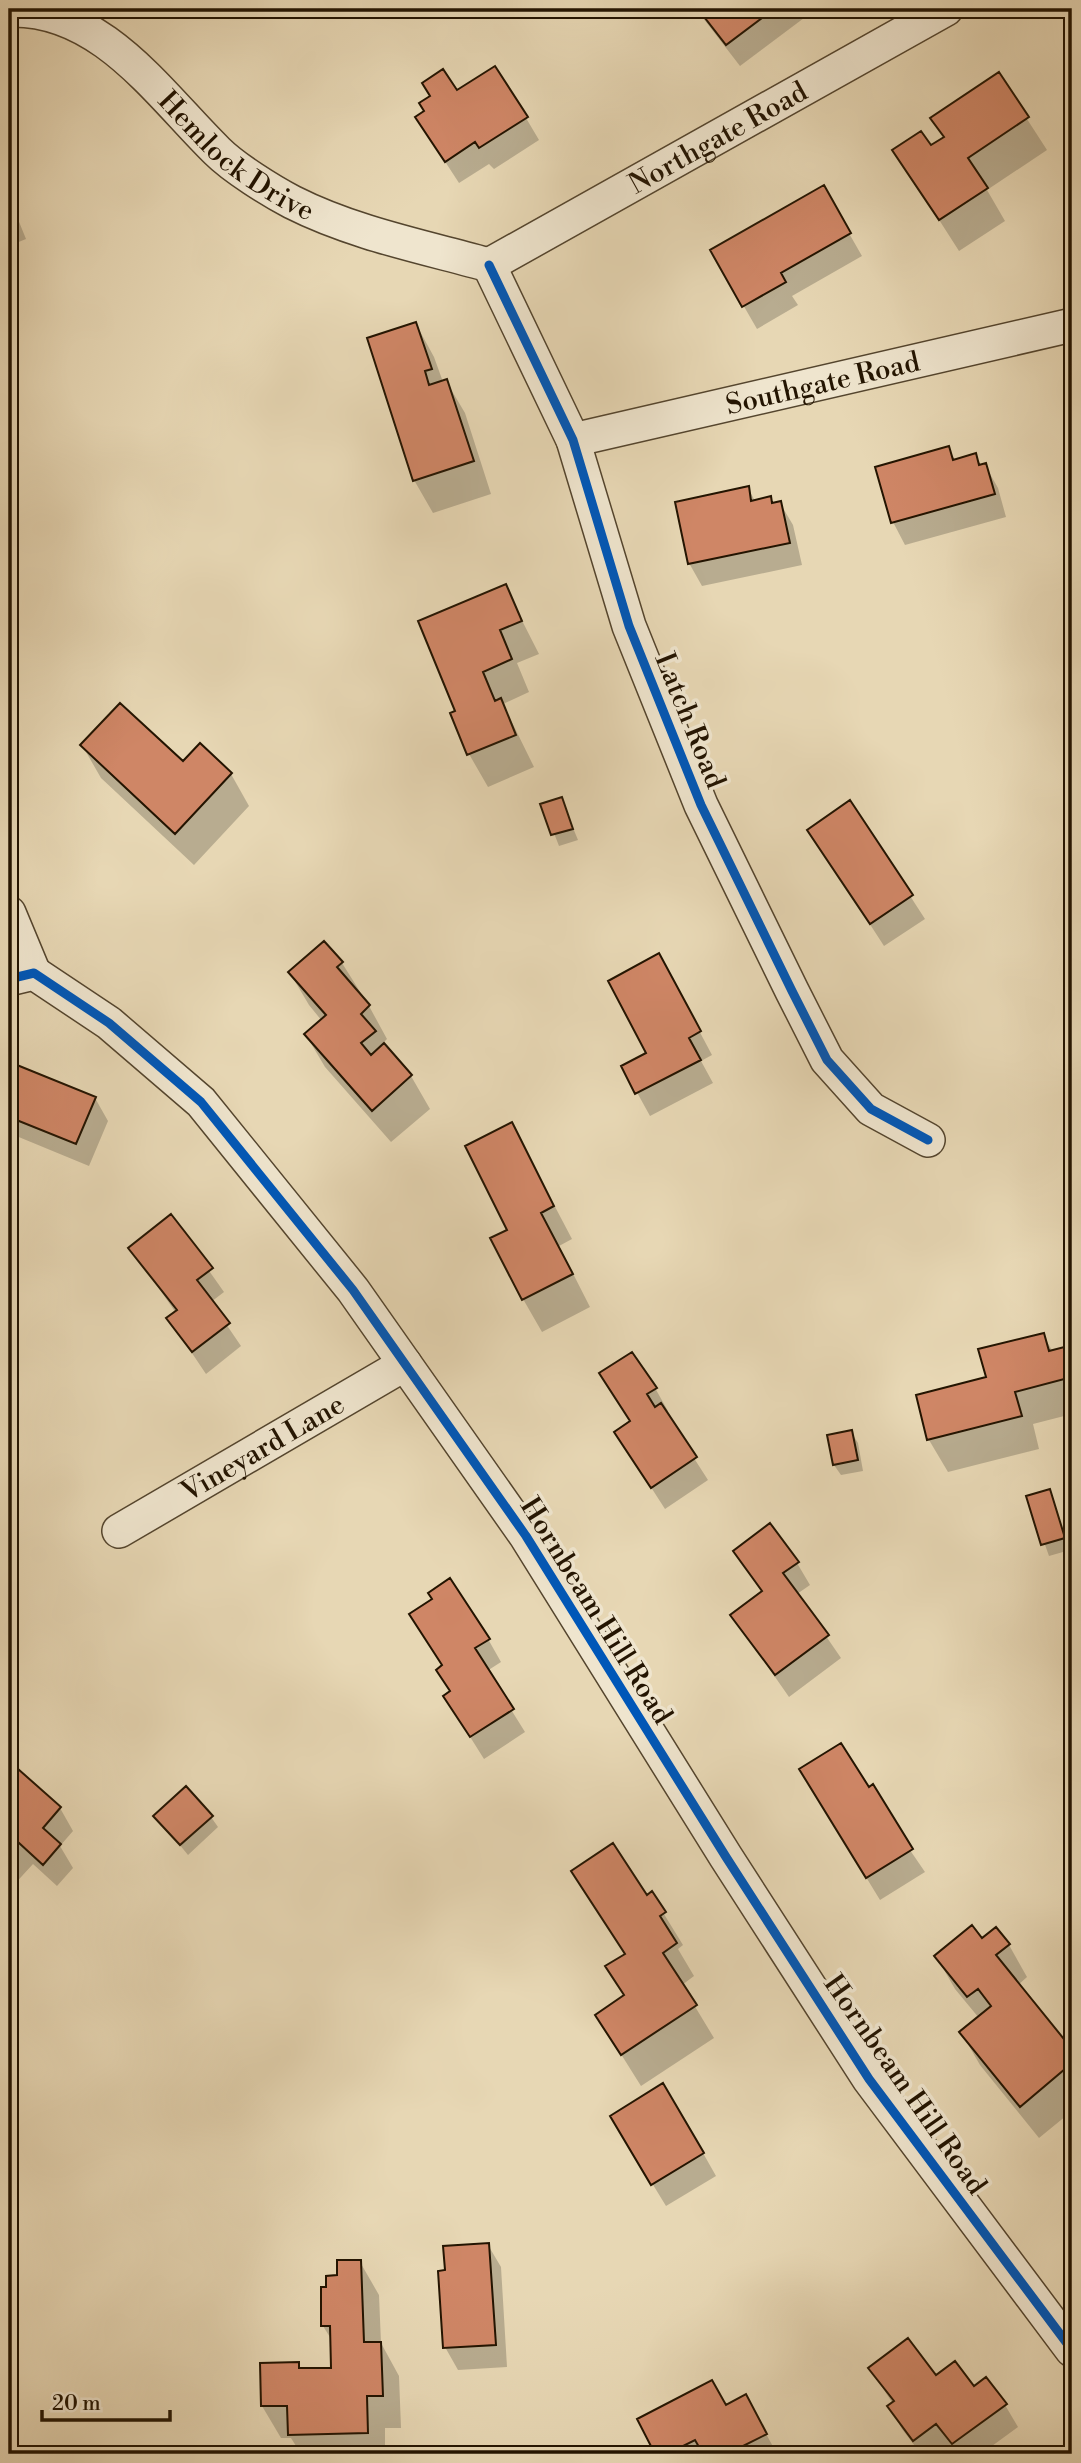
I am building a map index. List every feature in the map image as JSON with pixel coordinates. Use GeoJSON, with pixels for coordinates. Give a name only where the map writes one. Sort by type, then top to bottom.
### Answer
{"type":"FeatureCollection","features":[{"type":"Feature","properties":{"kind":"street","name":"Hemlock Drive"},"geometry":{"type":"LineString","coordinates":[[9,9],[26,9],[61,19],[121,51],[219,154],[292,202],[377,235],[489,265]]}},
{"type":"Feature","properties":{"kind":"street","name":"Northgate Road"},"geometry":{"type":"LineString","coordinates":[[489,265],[946,9]]}},
{"type":"Feature","properties":{"kind":"street","name":"Latch Road"},"geometry":{"type":"LineString","coordinates":[[489,265],[573,440],[629,626],[701,805],[792,991],[827,1060],[871,1109],[928,1140]]}},
{"type":"Feature","properties":{"kind":"street","name":"Southgate Road"},"geometry":{"type":"LineString","coordinates":[[573,440],[1072,325]]}},
{"type":"Feature","properties":{"kind":"street"},"geometry":{"type":"LineString","coordinates":[[9,913],[21,976]]}},
{"type":"Feature","properties":{"kind":"street","name":"Hornbeam Hill Road"},"geometry":{"type":"LineString","coordinates":[[21,976],[108,1023],[201,1102],[353,1290],[526,1536],[726,1857],[869,2078],[1072,2350]]}},
{"type":"Feature","properties":{"kind":"street","name":"Vineyard Lane"},"geometry":{"type":"LineString","coordinates":[[119,1531],[405,1364]]}},
{"type":"Feature","properties":{"kind":"building"},"geometry":{"type":"Polygon","coordinates":[[[698,9],[774,9],[726,45],[698,9]]]}},
{"type":"Feature","properties":{"kind":"building"},"geometry":{"type":"Polygon","coordinates":[[[495,66],[528,117],[479,148],[475,142],[445,162],[415,117],[424,111],[419,103],[430,96],[422,83],[443,69],[457,90],[495,66]]]}},
{"type":"Feature","properties":{"kind":"building"},"geometry":{"type":"Polygon","coordinates":[[[999,72],[1029,117],[968,158],[988,188],[939,220],[892,150],[921,131],[931,145],[944,137],[930,118],[999,72]]]}},
{"type":"Feature","properties":{"kind":"building"},"geometry":{"type":"Polygon","coordinates":[[[824,185],[851,233],[781,273],[786,282],[742,307],[710,250],[824,185]]]}},
{"type":"Feature","properties":{"kind":"building"},"geometry":{"type":"Polygon","coordinates":[[[416,322],[432,369],[425,371],[429,385],[447,379],[474,461],[413,481],[367,338],[416,322]]]}},
{"type":"Feature","properties":{"kind":"building"},"geometry":{"type":"Polygon","coordinates":[[[949,446],[953,460],[976,453],[979,465],[986,463],[995,494],[891,523],[875,467],[949,446]]]}},
{"type":"Feature","properties":{"kind":"building"},"geometry":{"type":"Polygon","coordinates":[[[749,486],[751,501],[771,496],[772,503],[781,501],[790,543],[688,564],[675,502],[749,486]]]}},
{"type":"Feature","properties":{"kind":"building"},"geometry":{"type":"Polygon","coordinates":[[[506,584],[522,621],[500,630],[512,659],[483,672],[495,701],[501,698],[516,735],[467,755],[450,713],[455,711],[418,621],[506,584]]]}},
{"type":"Feature","properties":{"kind":"building"},"geometry":{"type":"Polygon","coordinates":[[[120,703],[183,761],[200,743],[232,773],[175,834],[80,745],[120,703]]]}},
{"type":"Feature","properties":{"kind":"building"},"geometry":{"type":"Polygon","coordinates":[[[562,797],[573,829],[551,835],[540,804],[562,797]]]}},
{"type":"Feature","properties":{"kind":"building"},"geometry":{"type":"Polygon","coordinates":[[[850,800],[913,895],[870,924],[807,830],[850,800]]]}},
{"type":"Feature","properties":{"kind":"building"},"geometry":{"type":"Polygon","coordinates":[[[324,941],[343,962],[337,967],[370,1005],[361,1014],[376,1031],[361,1043],[371,1055],[384,1043],[412,1075],[372,1111],[304,1034],[326,1015],[288,972],[324,941]]]}},
{"type":"Feature","properties":{"kind":"building"},"geometry":{"type":"Polygon","coordinates":[[[659,953],[701,1031],[689,1038],[701,1060],[635,1094],[621,1066],[646,1053],[608,981],[659,953]]]}},
{"type":"Feature","properties":{"kind":"building"},"geometry":{"type":"Polygon","coordinates":[[[12,1063],[96,1097],[76,1144],[9,1117],[9,1071],[12,1063]]]}},
{"type":"Feature","properties":{"kind":"building"},"geometry":{"type":"Polygon","coordinates":[[[512,1122],[554,1206],[541,1213],[573,1274],[522,1300],[490,1238],[507,1230],[465,1146],[512,1122]]]}},
{"type":"Feature","properties":{"kind":"building"},"geometry":{"type":"Polygon","coordinates":[[[171,1214],[213,1268],[197,1280],[230,1323],[192,1352],[166,1318],[177,1310],[128,1248],[171,1214]]]}},
{"type":"Feature","properties":{"kind":"building"},"geometry":{"type":"Polygon","coordinates":[[[1044,1333],[1049,1351],[1072,1345],[1072,1377],[1015,1392],[1022,1416],[927,1440],[916,1395],[986,1377],[978,1349],[1044,1333]]]}},
{"type":"Feature","properties":{"kind":"building"},"geometry":{"type":"Polygon","coordinates":[[[632,1352],[657,1388],[647,1394],[655,1407],[661,1403],[697,1457],[651,1488],[614,1432],[630,1421],[599,1373],[632,1352]]]}},
{"type":"Feature","properties":{"kind":"building"},"geometry":{"type":"Polygon","coordinates":[[[852,1430],[858,1460],[833,1465],[827,1435],[852,1430]]]}},
{"type":"Feature","properties":{"kind":"building"},"geometry":{"type":"Polygon","coordinates":[[[1050,1489],[1065,1538],[1041,1545],[1026,1496],[1050,1489]]]}},
{"type":"Feature","properties":{"kind":"building"},"geometry":{"type":"Polygon","coordinates":[[[770,1523],[799,1562],[783,1573],[829,1635],[775,1675],[730,1615],[762,1591],[733,1551],[770,1523]]]}},
{"type":"Feature","properties":{"kind":"building"},"geometry":{"type":"Polygon","coordinates":[[[450,1578],[490,1639],[475,1648],[514,1709],[470,1737],[443,1696],[450,1691],[436,1670],[442,1665],[409,1614],[432,1599],[428,1593],[450,1578]]]}},
{"type":"Feature","properties":{"kind":"building"},"geometry":{"type":"Polygon","coordinates":[[[841,1743],[869,1787],[873,1784],[913,1849],[866,1878],[799,1769],[841,1743]]]}},
{"type":"Feature","properties":{"kind":"building"},"geometry":{"type":"Polygon","coordinates":[[[9,1761],[61,1807],[43,1828],[61,1844],[43,1865],[19,1843],[9,1855],[9,1761]]]}},
{"type":"Feature","properties":{"kind":"building"},"geometry":{"type":"Polygon","coordinates":[[[186,1786],[213,1816],[180,1845],[153,1816],[186,1786]]]}},
{"type":"Feature","properties":{"kind":"building"},"geometry":{"type":"Polygon","coordinates":[[[613,1843],[647,1895],[652,1891],[666,1912],[660,1916],[677,1943],[663,1953],[697,2005],[621,2055],[595,2015],[624,1995],[605,1966],[625,1954],[571,1871],[613,1843]]]}},
{"type":"Feature","properties":{"kind":"building"},"geometry":{"type":"Polygon","coordinates":[[[972,1925],[982,1938],[996,1927],[1010,1944],[996,1955],[1072,2049],[1072,2063],[1020,2107],[959,2032],[991,2006],[978,1989],[967,1997],[934,1956],[972,1925]]]}},
{"type":"Feature","properties":{"kind":"building"},"geometry":{"type":"Polygon","coordinates":[[[663,2083],[704,2153],[651,2185],[610,2116],[663,2083]]]}},
{"type":"Feature","properties":{"kind":"building"},"geometry":{"type":"Polygon","coordinates":[[[489,2243],[496,2345],[443,2348],[438,2271],[445,2270],[443,2246],[489,2243]]]}},
{"type":"Feature","properties":{"kind":"building"},"geometry":{"type":"Polygon","coordinates":[[[337,2260],[361,2260],[364,2342],[381,2342],[383,2396],[367,2396],[368,2433],[288,2435],[287,2406],[261,2406],[260,2363],[299,2362],[299,2368],[331,2368],[330,2326],[321,2326],[321,2287],[326,2287],[326,2276],[337,2275],[337,2260]]]}},
{"type":"Feature","properties":{"kind":"building"},"geometry":{"type":"Polygon","coordinates":[[[908,2338],[936,2375],[955,2361],[974,2386],[986,2377],[1007,2404],[952,2444],[936,2424],[913,2441],[887,2406],[894,2401],[868,2368],[908,2338]]]}},
{"type":"Feature","properties":{"kind":"building"},"geometry":{"type":"Polygon","coordinates":[[[712,2380],[726,2405],[746,2394],[767,2434],[737,2449],[740,2454],[703,2454],[695,2440],[667,2454],[655,2454],[637,2419],[712,2380]]]}},
{"type":"Feature","properties":{"kind":"cycle path"},"geometry":{"type":"LineString","coordinates":[[489,265],[573,440],[629,626],[701,805],[792,991],[827,1060],[871,1109],[928,1140]]}},
{"type":"Feature","properties":{"kind":"cycle path"},"geometry":{"type":"LineString","coordinates":[[9,979],[34,973],[109,1023],[201,1102],[353,1290],[526,1536],[726,1857],[869,2079],[1072,2350]]}}]}
